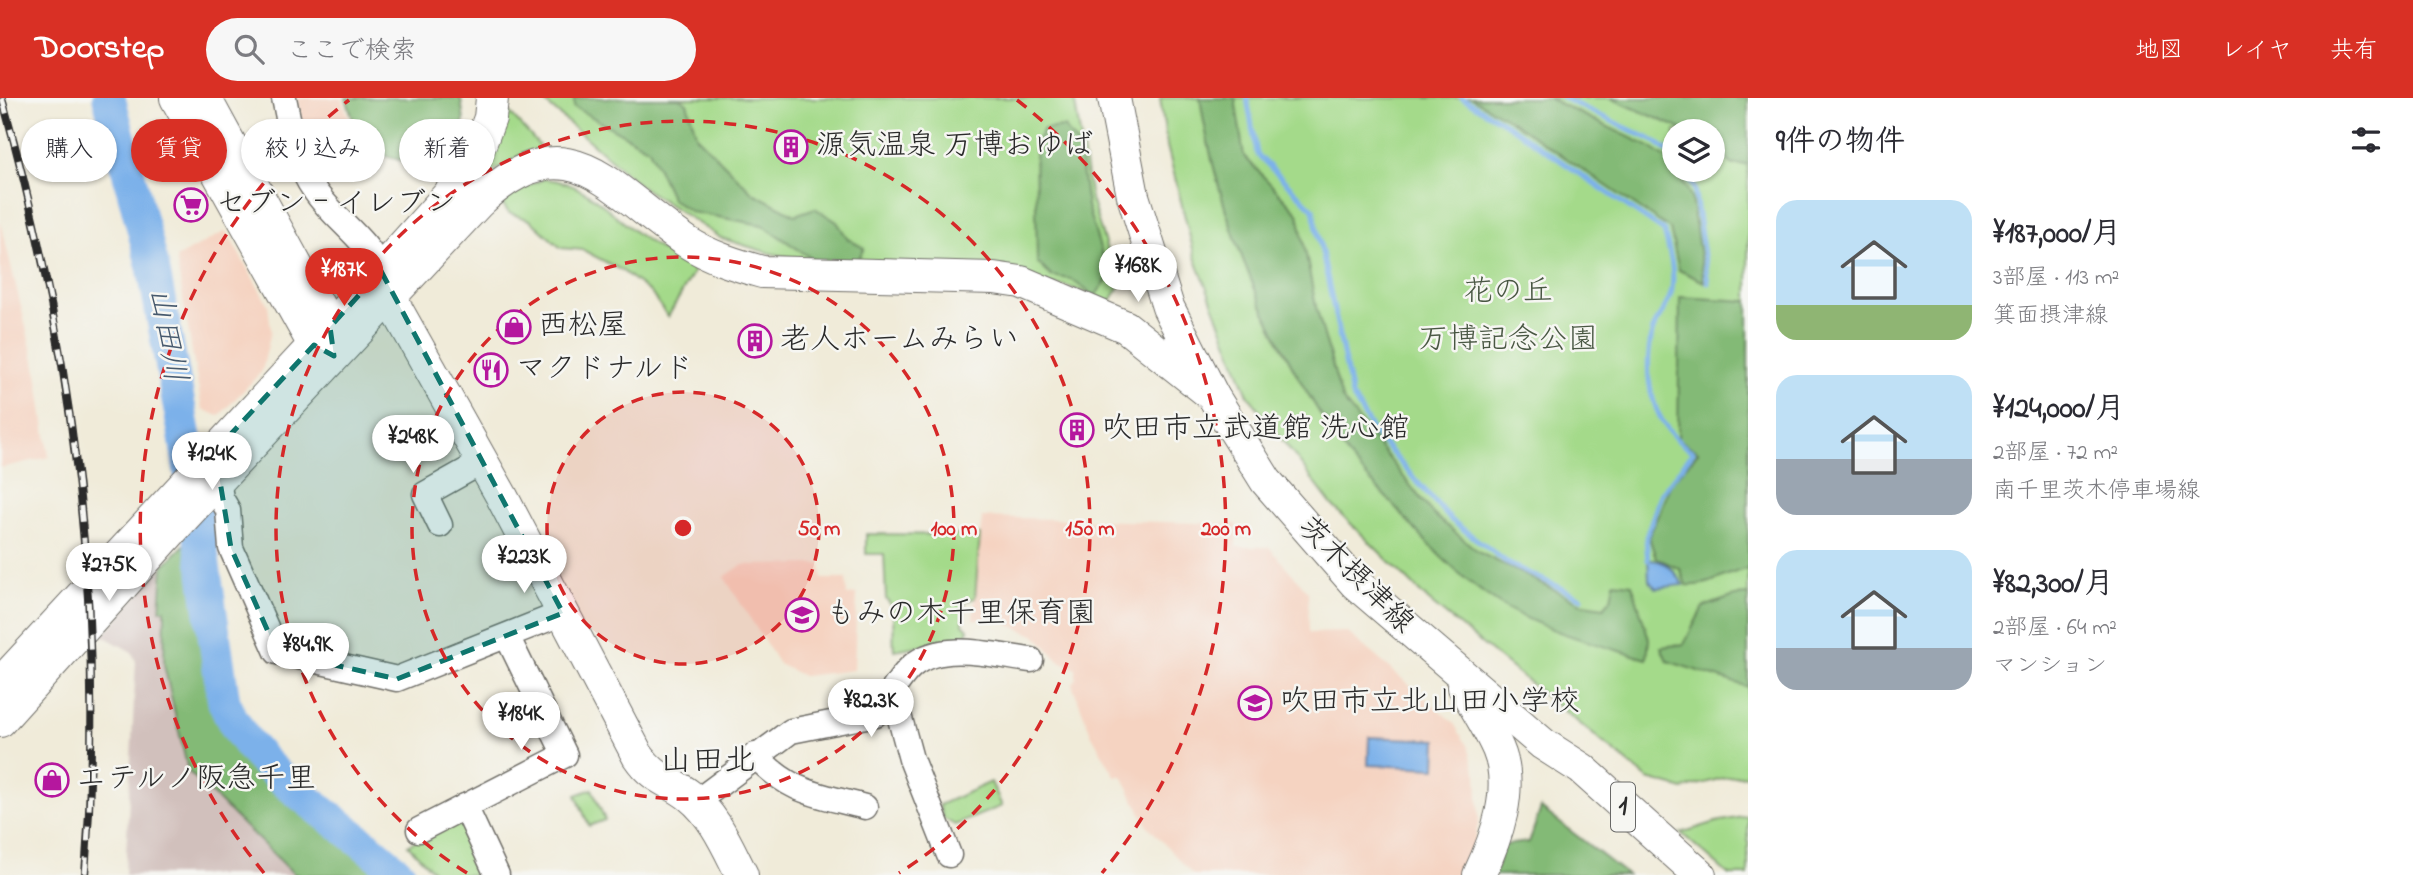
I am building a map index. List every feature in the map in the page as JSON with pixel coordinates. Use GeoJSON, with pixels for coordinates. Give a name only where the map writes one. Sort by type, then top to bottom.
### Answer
{"type":"FeatureCollection","features":[{"type":"Feature","properties":{"kind":"main road"},"geometry":{"type":"LineString","coordinates":[[176,98],[326,343]]}},
{"type":"Feature","properties":{"kind":"main road"},"geometry":{"type":"LineString","coordinates":[[205,98],[326,343]]}},
{"type":"Feature","properties":{"kind":"main road"},"geometry":{"type":"LineString","coordinates":[[386,284],[470,171],[490,118],[492,98]]}},
{"type":"Feature","properties":{"kind":"main road","name":"茨木摂津線"},"geometry":{"type":"LineString","coordinates":[[1114,98],[1133,196],[1168,307],[1213,396],[1266,481],[1300,524],[1355,583],[1543,744],[1582,769],[1700,875]]}},
{"type":"Feature","properties":{"kind":"main road"},"geometry":{"type":"LineString","coordinates":[[0,721],[202,481],[326,343],[386,284],[501,181],[539,163],[565,162],[592,170],[691,244],[726,261],[762,272],[994,278],[1021,282],[1137,333],[1213,396]]}},
{"type":"Feature","properties":{"kind":"main road"},"geometry":{"type":"LineString","coordinates":[[386,284],[643,763],[656,778],[696,802],[714,825],[742,875]]}},
{"type":"Feature","properties":{"kind":"main road"},"geometry":{"type":"LineString","coordinates":[[0,684],[202,481]]}},
{"type":"Feature","properties":{"kind":"main road"},"geometry":{"type":"LineString","coordinates":[[1452,667],[1499,751],[1501,764],[1504,799],[1493,847],[1479,875]]}},
{"type":"Feature","properties":{"kind":"main road","name":"茨木摂津線"},"geometry":{"type":"LineString","coordinates":[[1543,744],[1549,756],[1681,875]]}},
{"type":"Feature","properties":{"kind":"street"},"geometry":{"type":"LineString","coordinates":[[284,98],[302,169],[316,193],[373,253],[386,284]]}},
{"type":"Feature","properties":{"kind":"street"},"geometry":{"type":"LineString","coordinates":[[440,525],[425,494],[482,463]]}},
{"type":"Feature","properties":{"kind":"street"},"geometry":{"type":"LineString","coordinates":[[202,481],[228,510],[231,548],[276,652],[397,679],[563,613]]}},
{"type":"Feature","properties":{"kind":"street"},"geometry":{"type":"LineString","coordinates":[[419,830],[565,755],[507,636]]}},
{"type":"Feature","properties":{"kind":"street"},"geometry":{"type":"LineString","coordinates":[[696,802],[755,755],[791,731],[876,715],[913,666],[936,655],[964,652],[1031,660]]}},
{"type":"Feature","properties":{"kind":"street"},"geometry":{"type":"LineString","coordinates":[[893,693],[911,759],[949,855]]}},
{"type":"Feature","properties":{"kind":"street"},"geometry":{"type":"LineString","coordinates":[[755,755],[775,776],[794,787],[865,807]]}},
{"type":"Feature","properties":{"kind":"street"},"geometry":{"type":"LineString","coordinates":[[465,806],[498,875]]}},
{"type":"Feature","properties":{"kind":"highlighted area"},"geometry":{"type":"Polygon","coordinates":[[[381,271],[563,613],[397,679],[277,652],[231,548],[215,451],[314,345],[334,356],[330,327],[381,271]]]}},
{"type":"Feature","properties":{"kind":"shaded area"},"geometry":{"type":"Polygon","coordinates":[[[297,98],[341,98],[350,119],[301,119],[297,98]]]}},
{"type":"Feature","properties":{"kind":"shaded area"},"geometry":{"type":"Polygon","coordinates":[[[0,220],[37,373],[49,457],[0,468],[0,220]]]}},
{"type":"Feature","properties":{"kind":"shaded area"},"geometry":{"type":"Polygon","coordinates":[[[226,231],[268,305],[271,331],[262,371],[219,416],[202,409],[176,258],[226,231]]]}},
{"type":"Feature","properties":{"kind":"shaded area","name":"吹田市立北山田小学校"},"geometry":{"type":"Polygon","coordinates":[[[982,517],[1236,524],[1236,547],[1269,547],[1308,592],[1309,633],[1347,632],[1453,722],[1468,747],[1477,775],[1479,819],[1471,858],[1459,875],[1193,875],[1147,825],[1122,776],[1115,776],[1091,734],[1072,684],[1076,678],[1076,668],[1059,661],[1037,636],[999,621],[973,619],[982,517]]]}},
{"type":"Feature","properties":{"kind":"shaded area","name":"もみの木千里保育園"},"geometry":{"type":"Polygon","coordinates":[[[821,564],[822,579],[846,579],[847,595],[857,594],[854,670],[803,676],[779,664],[724,577],[742,565],[821,564]]]}},
{"type":"Feature","properties":{"kind":"shaded area"},"geometry":{"type":"Polygon","coordinates":[[[163,566],[160,609],[165,610],[164,665],[188,771],[295,875],[125,875],[136,662],[132,652],[103,636],[163,566]]]}},
{"type":"Feature","properties":{"kind":"green space"},"geometry":{"type":"Polygon","coordinates":[[[346,98],[461,98],[464,119],[399,119],[399,160],[385,156],[385,119],[353,119],[346,98]]]}},
{"type":"Feature","properties":{"kind":"green space"},"geometry":{"type":"Polygon","coordinates":[[[540,98],[1074,98],[1091,199],[1119,288],[1110,302],[1067,286],[800,259],[769,253],[721,238],[642,187],[540,98]]]}},
{"type":"Feature","properties":{"kind":"green space"},"geometry":{"type":"Polygon","coordinates":[[[574,98],[679,98],[687,103],[697,137],[753,193],[795,215],[815,208],[837,222],[848,239],[864,248],[857,262],[817,262],[762,225],[691,212],[672,199],[649,149],[574,107],[574,98]]]}},
{"type":"Feature","properties":{"kind":"green space","name":"万博記念公園"},"geometry":{"type":"Polygon","coordinates":[[[1160,98],[1748,98],[1748,775],[1726,777],[1683,789],[1648,779],[1429,601],[1332,505],[1248,395],[1195,257],[1167,146],[1160,98]]]}},
{"type":"Feature","properties":{"kind":"green space"},"geometry":{"type":"Polygon","coordinates":[[[1200,98],[1235,98],[1244,156],[1298,213],[1316,307],[1342,399],[1433,514],[1480,553],[1583,604],[1604,607],[1611,599],[1614,582],[1632,584],[1649,639],[1647,659],[1552,629],[1498,603],[1444,560],[1347,454],[1295,372],[1253,284],[1235,239],[1221,192],[1200,98]]]}},
{"type":"Feature","properties":{"kind":"green space"},"geometry":{"type":"Polygon","coordinates":[[[1471,98],[1548,98],[1662,155],[1662,182],[1683,182],[1691,197],[1704,282],[1679,270],[1670,229],[1510,120],[1471,98]]]}},
{"type":"Feature","properties":{"kind":"green space"},"geometry":{"type":"Polygon","coordinates":[[[1610,98],[1748,98],[1748,164],[1733,165],[1725,157],[1725,119],[1662,121],[1610,98]]]}},
{"type":"Feature","properties":{"kind":"green space"},"geometry":{"type":"Polygon","coordinates":[[[506,109],[539,145],[535,151],[521,155],[495,171],[495,137],[506,109]]]}},
{"type":"Feature","properties":{"kind":"green space"},"geometry":{"type":"Polygon","coordinates":[[[1064,127],[1079,147],[1087,206],[1109,277],[1095,296],[1070,279],[1051,276],[1037,262],[1035,145],[1044,129],[1064,127]]]}},
{"type":"Feature","properties":{"kind":"green space"},"geometry":{"type":"Polygon","coordinates":[[[544,179],[572,185],[584,192],[639,235],[694,271],[668,317],[651,293],[621,270],[583,250],[561,248],[530,220],[509,213],[502,203],[512,192],[544,179]]]}},
{"type":"Feature","properties":{"kind":"green space"},"geometry":{"type":"Polygon","coordinates":[[[1680,297],[1747,301],[1748,305],[1748,569],[1695,585],[1686,585],[1680,569],[1656,558],[1649,537],[1671,483],[1698,452],[1678,439],[1680,297]]]}},
{"type":"Feature","properties":{"kind":"green space"},"geometry":{"type":"Polygon","coordinates":[[[866,534],[980,535],[975,598],[965,601],[963,624],[968,629],[966,638],[894,650],[893,615],[886,599],[884,554],[866,554],[866,534]]]}},
{"type":"Feature","properties":{"kind":"green space"},"geometry":{"type":"Polygon","coordinates":[[[189,540],[209,680],[222,719],[252,760],[273,781],[384,875],[295,875],[188,771],[164,665],[165,610],[160,610],[163,566],[189,540]]]}},
{"type":"Feature","properties":{"kind":"green space"},"geometry":{"type":"Polygon","coordinates":[[[1748,595],[1748,687],[1667,661],[1661,647],[1684,644],[1703,607],[1735,596],[1748,595]]]}},
{"type":"Feature","properties":{"kind":"green space"},"geometry":{"type":"Polygon","coordinates":[[[991,782],[1002,806],[955,825],[943,818],[939,805],[991,782]]]}},
{"type":"Feature","properties":{"kind":"green space"},"geometry":{"type":"Polygon","coordinates":[[[592,789],[605,820],[589,826],[576,795],[592,789]]]}},
{"type":"Feature","properties":{"kind":"green space"},"geometry":{"type":"Polygon","coordinates":[[[1541,808],[1627,875],[1494,875],[1504,845],[1529,842],[1541,808]]]}},
{"type":"Feature","properties":{"kind":"green space"},"geometry":{"type":"Polygon","coordinates":[[[464,814],[492,875],[437,875],[408,845],[464,814]]]}},
{"type":"Feature","properties":{"kind":"green space"},"geometry":{"type":"Polygon","coordinates":[[[1748,816],[1748,875],[1729,875],[1681,833],[1716,822],[1748,816]]]}},
{"type":"Feature","properties":{"kind":"water"},"geometry":{"type":"Polygon","coordinates":[[[1648,560],[1669,567],[1683,585],[1656,588],[1649,581],[1648,560]]]}},
{"type":"Feature","properties":{"kind":"water"},"geometry":{"type":"Polygon","coordinates":[[[1369,737],[1437,740],[1436,768],[1368,765],[1369,737]]]}},
{"type":"Feature","properties":{"kind":"waterway","name":"山田川"},"geometry":{"type":"LineString","coordinates":[[109,98],[153,267],[185,437],[224,702],[238,729],[278,776],[400,875]]}},
{"type":"Feature","properties":{"kind":"waterway"},"geometry":{"type":"LineString","coordinates":[[1247,98],[1257,154],[1313,209],[1352,396],[1375,434],[1451,520],[1509,564],[1582,598]]}},
{"type":"Feature","properties":{"kind":"waterway"},"geometry":{"type":"LineString","coordinates":[[1462,98],[1508,125],[1664,231],[1673,282],[1669,301],[1652,333],[1648,367],[1650,384],[1659,415],[1679,442],[1693,452],[1661,494],[1646,537],[1648,560]]}},
{"type":"Feature","properties":{"kind":"waterway"},"geometry":{"type":"LineString","coordinates":[[1563,98],[1662,147]]}},
{"type":"Feature","properties":{"kind":"waterway"},"geometry":{"type":"LineString","coordinates":[[1691,182],[1694,188],[1708,283]]}},
{"type":"Feature","properties":{"kind":"railway"},"geometry":{"type":"LineString","coordinates":[[2,98],[48,290],[78,483],[87,580],[91,677],[85,875]]}},
{"type":"Feature","properties":{"kind":"place","name":"源気温泉 万博おゆば"},"geometry":{"type":"Point","coordinates":[791,147]}},
{"type":"Feature","properties":{"kind":"place","name":"セブン‐イレブン"},"geometry":{"type":"Point","coordinates":[191,205]}},
{"type":"Feature","properties":{"kind":"place","name":"西松屋"},"geometry":{"type":"Point","coordinates":[514,327]}},
{"type":"Feature","properties":{"kind":"place","name":"老人ホームみらい"},"geometry":{"type":"Point","coordinates":[755,341]}},
{"type":"Feature","properties":{"kind":"place","name":"マクドナルド"},"geometry":{"type":"Point","coordinates":[491,370]}},
{"type":"Feature","properties":{"kind":"place","name":"吹田市立武道館 洗心館"},"geometry":{"type":"Point","coordinates":[1077,430]}},
{"type":"Feature","properties":{"kind":"place","name":"もみの木千里保育園"},"geometry":{"type":"Point","coordinates":[802,615]}},
{"type":"Feature","properties":{"kind":"place","name":"吹田市立北山田小学校"},"geometry":{"type":"Point","coordinates":[1255,703]}},
{"type":"Feature","properties":{"kind":"place","name":"エテルノ阪急千里"},"geometry":{"type":"Point","coordinates":[52,780]}},
{"type":"Feature","properties":{"kind":"district","name":"山田北"},"geometry":{"type":"Point","coordinates":[708,762]}},
{"type":"Feature","properties":{"kind":"park label","name":"花の丘"},"geometry":{"type":"Point","coordinates":[1508,293]}}]}
